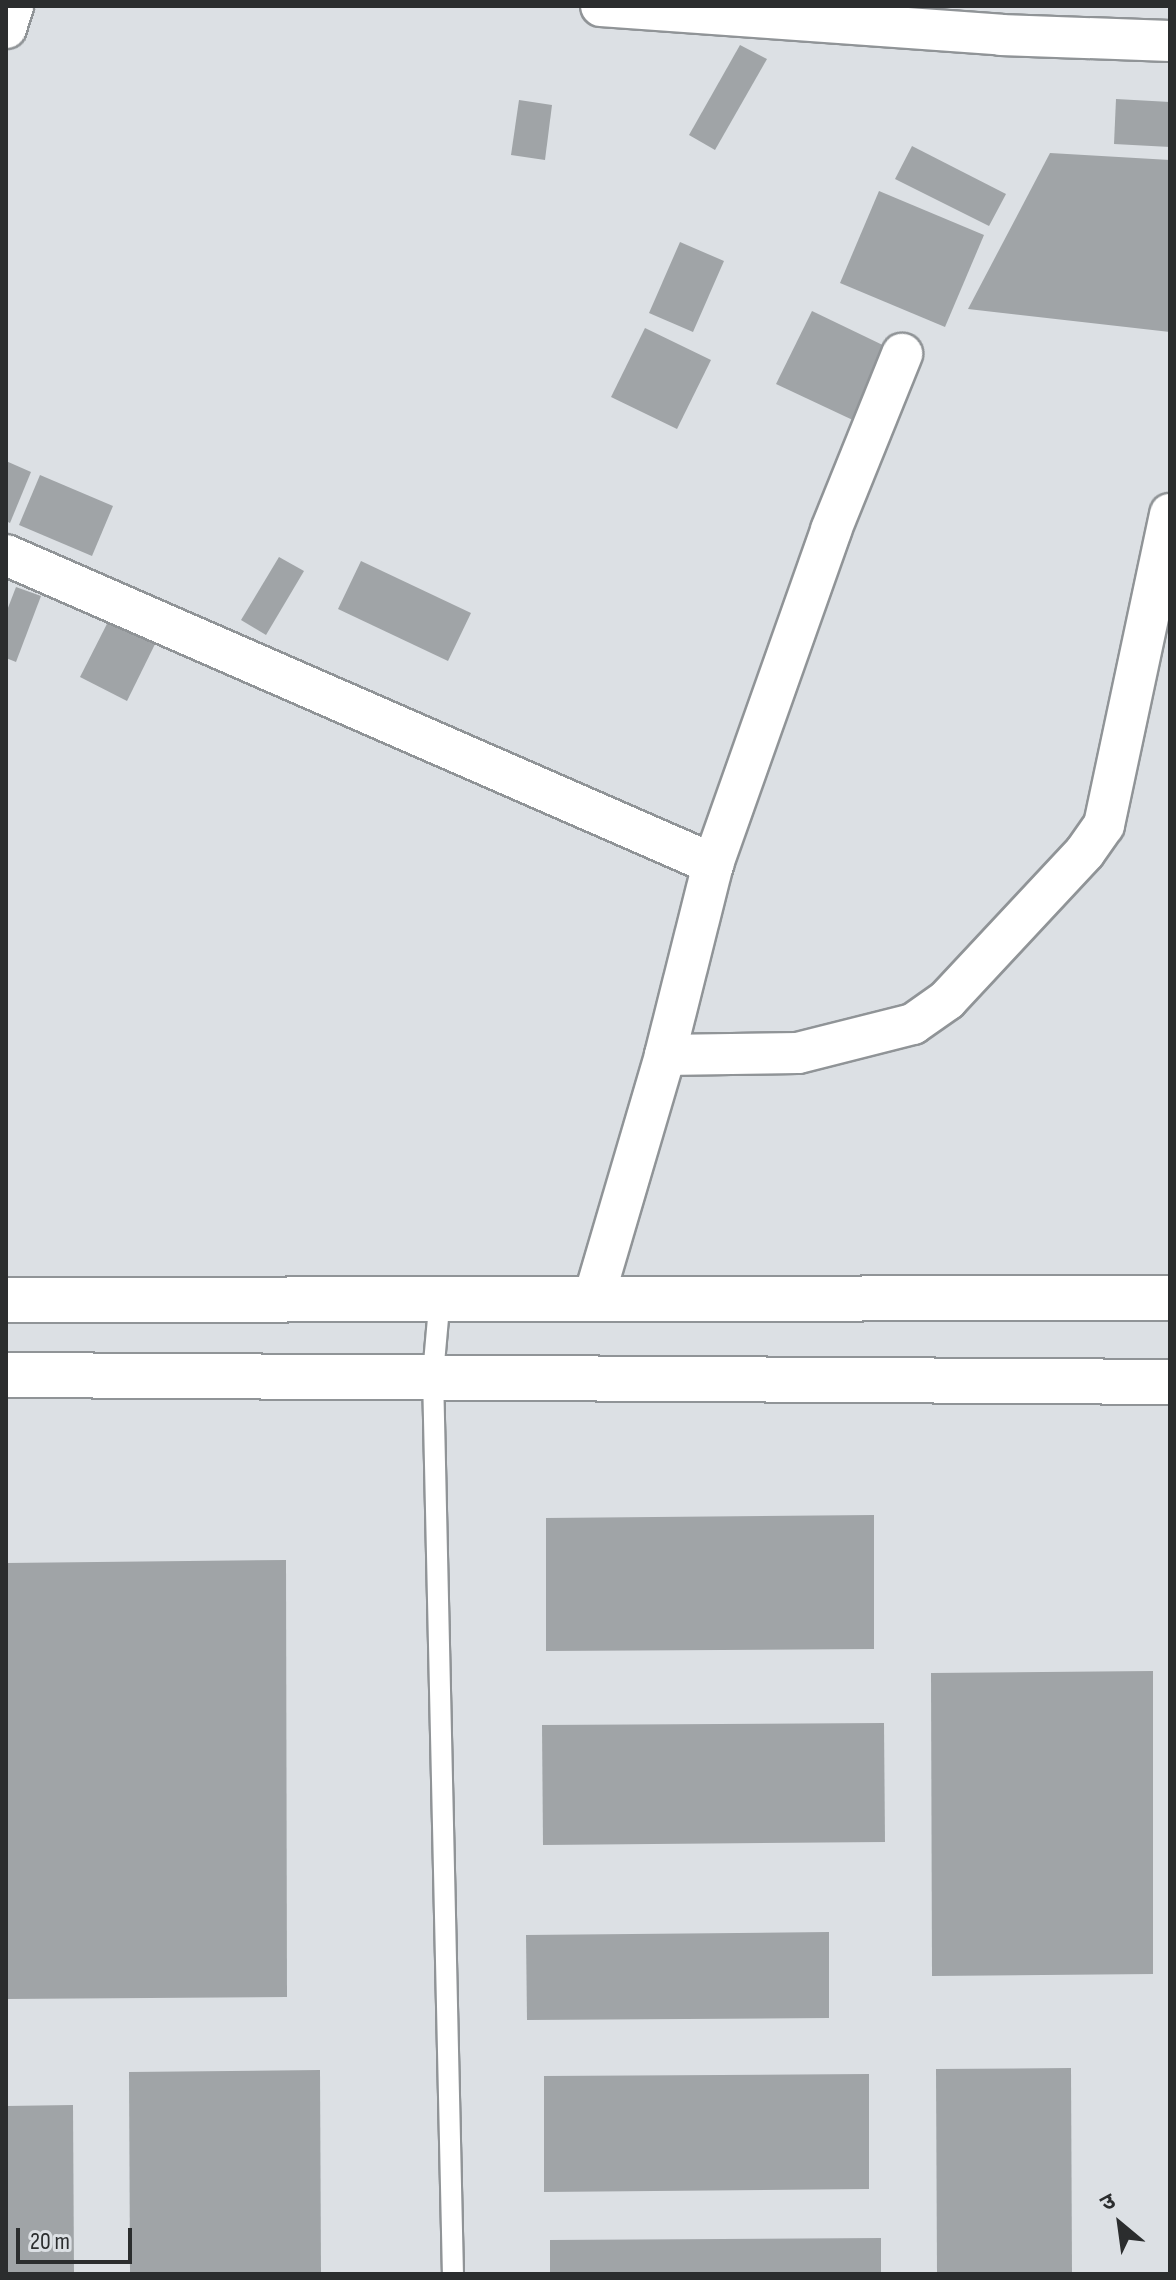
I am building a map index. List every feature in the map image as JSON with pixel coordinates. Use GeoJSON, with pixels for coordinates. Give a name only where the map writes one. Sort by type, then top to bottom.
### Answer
{"type":"FeatureCollection","features":[{"type":"Feature","properties":{"kind":"street"},"geometry":{"type":"LineString","coordinates":[[6,28],[13,6]]}},
{"type":"Feature","properties":{"kind":"street"},"geometry":{"type":"LineString","coordinates":[[601,6],[1001,35],[1170,41]]}},
{"type":"Feature","properties":{"kind":"street"},"geometry":{"type":"LineString","coordinates":[[594,1297],[665,1055],[713,864],[831,530],[902,354]]}},
{"type":"Feature","properties":{"kind":"street"},"geometry":{"type":"LineString","coordinates":[[665,1055],[798,1053],[913,1024],[947,1000],[1085,852],[1104,825],[1170,514]]}},
{"type":"Feature","properties":{"kind":"street"},"geometry":{"type":"LineString","coordinates":[[6,555],[713,864]]}},
{"type":"Feature","properties":{"kind":"street"},"geometry":{"type":"LineString","coordinates":[[6,1300],[440,1296],[1170,1298]]}},
{"type":"Feature","properties":{"kind":"street"},"geometry":{"type":"LineString","coordinates":[[6,1375],[433,1374],[1170,1382]]}},
{"type":"Feature","properties":{"kind":"lane"},"geometry":{"type":"LineString","coordinates":[[440,1296],[433,1374],[453,2274]]}},
{"type":"Feature","properties":{"kind":"building"},"geometry":{"type":"Polygon","coordinates":[[[740,45],[767,59],[715,150],[689,135],[740,45]]]}},
{"type":"Feature","properties":{"kind":"building"},"geometry":{"type":"Polygon","coordinates":[[[1116,99],[1170,102],[1170,147],[1114,144],[1116,99]]]}},
{"type":"Feature","properties":{"kind":"building"},"geometry":{"type":"Polygon","coordinates":[[[519,100],[552,105],[545,160],[511,155],[519,100]]]}},
{"type":"Feature","properties":{"kind":"building"},"geometry":{"type":"Polygon","coordinates":[[[912,146],[1006,194],[989,226],[895,179],[912,146]]]}},
{"type":"Feature","properties":{"kind":"building"},"geometry":{"type":"Polygon","coordinates":[[[1050,153],[1170,160],[1170,332],[968,309],[1050,153]]]}},
{"type":"Feature","properties":{"kind":"building"},"geometry":{"type":"Polygon","coordinates":[[[879,191],[984,235],[945,327],[840,283],[879,191]]]}},
{"type":"Feature","properties":{"kind":"building"},"geometry":{"type":"Polygon","coordinates":[[[680,242],[724,261],[693,332],[649,313],[680,242]]]}},
{"type":"Feature","properties":{"kind":"building"},"geometry":{"type":"Polygon","coordinates":[[[812,311],[891,349],[857,422],[776,384],[812,311]]]}},
{"type":"Feature","properties":{"kind":"building"},"geometry":{"type":"Polygon","coordinates":[[[645,328],[711,360],[677,429],[611,397],[645,328]]]}},
{"type":"Feature","properties":{"kind":"building"},"geometry":{"type":"Polygon","coordinates":[[[6,461],[31,472],[10,523],[6,521],[6,461]]]}},
{"type":"Feature","properties":{"kind":"building"},"geometry":{"type":"Polygon","coordinates":[[[40,475],[113,506],[92,556],[19,525],[40,475]]]}},
{"type":"Feature","properties":{"kind":"building"},"geometry":{"type":"Polygon","coordinates":[[[279,557],[304,571],[266,635],[241,620],[279,557]]]}},
{"type":"Feature","properties":{"kind":"building"},"geometry":{"type":"Polygon","coordinates":[[[361,561],[471,613],[448,661],[338,609],[361,561]]]}},
{"type":"Feature","properties":{"kind":"building"},"geometry":{"type":"Polygon","coordinates":[[[16,587],[41,596],[16,662],[6,658],[6,613],[16,587]]]}},
{"type":"Feature","properties":{"kind":"building"},"geometry":{"type":"Polygon","coordinates":[[[113,612],[159,636],[127,701],[80,677],[113,612]]]}},
{"type":"Feature","properties":{"kind":"building"},"geometry":{"type":"Polygon","coordinates":[[[874,1515],[874,1649],[546,1651],[546,1518],[874,1515]]]}},
{"type":"Feature","properties":{"kind":"building"},"geometry":{"type":"Polygon","coordinates":[[[286,1560],[287,1997],[6,1999],[6,1563],[286,1560]]]}},
{"type":"Feature","properties":{"kind":"building"},"geometry":{"type":"Polygon","coordinates":[[[1153,1671],[1153,1974],[932,1976],[931,1673],[1153,1671]]]}},
{"type":"Feature","properties":{"kind":"building"},"geometry":{"type":"Polygon","coordinates":[[[884,1723],[885,1842],[543,1845],[542,1725],[884,1723]]]}},
{"type":"Feature","properties":{"kind":"building"},"geometry":{"type":"Polygon","coordinates":[[[829,1932],[829,2018],[527,2020],[526,1935],[829,1932]]]}},
{"type":"Feature","properties":{"kind":"building"},"geometry":{"type":"Polygon","coordinates":[[[1071,2068],[1072,2274],[937,2274],[936,2069],[1071,2068]]]}},
{"type":"Feature","properties":{"kind":"building"},"geometry":{"type":"Polygon","coordinates":[[[320,2070],[321,2274],[130,2274],[129,2072],[320,2070]]]}},
{"type":"Feature","properties":{"kind":"building"},"geometry":{"type":"Polygon","coordinates":[[[869,2074],[869,2189],[544,2192],[544,2076],[869,2074]]]}},
{"type":"Feature","properties":{"kind":"building"},"geometry":{"type":"Polygon","coordinates":[[[73,2105],[74,2274],[6,2274],[6,2106],[73,2105]]]}},
{"type":"Feature","properties":{"kind":"building"},"geometry":{"type":"Polygon","coordinates":[[[881,2238],[881,2274],[550,2274],[550,2240],[881,2238]]]}}]}
